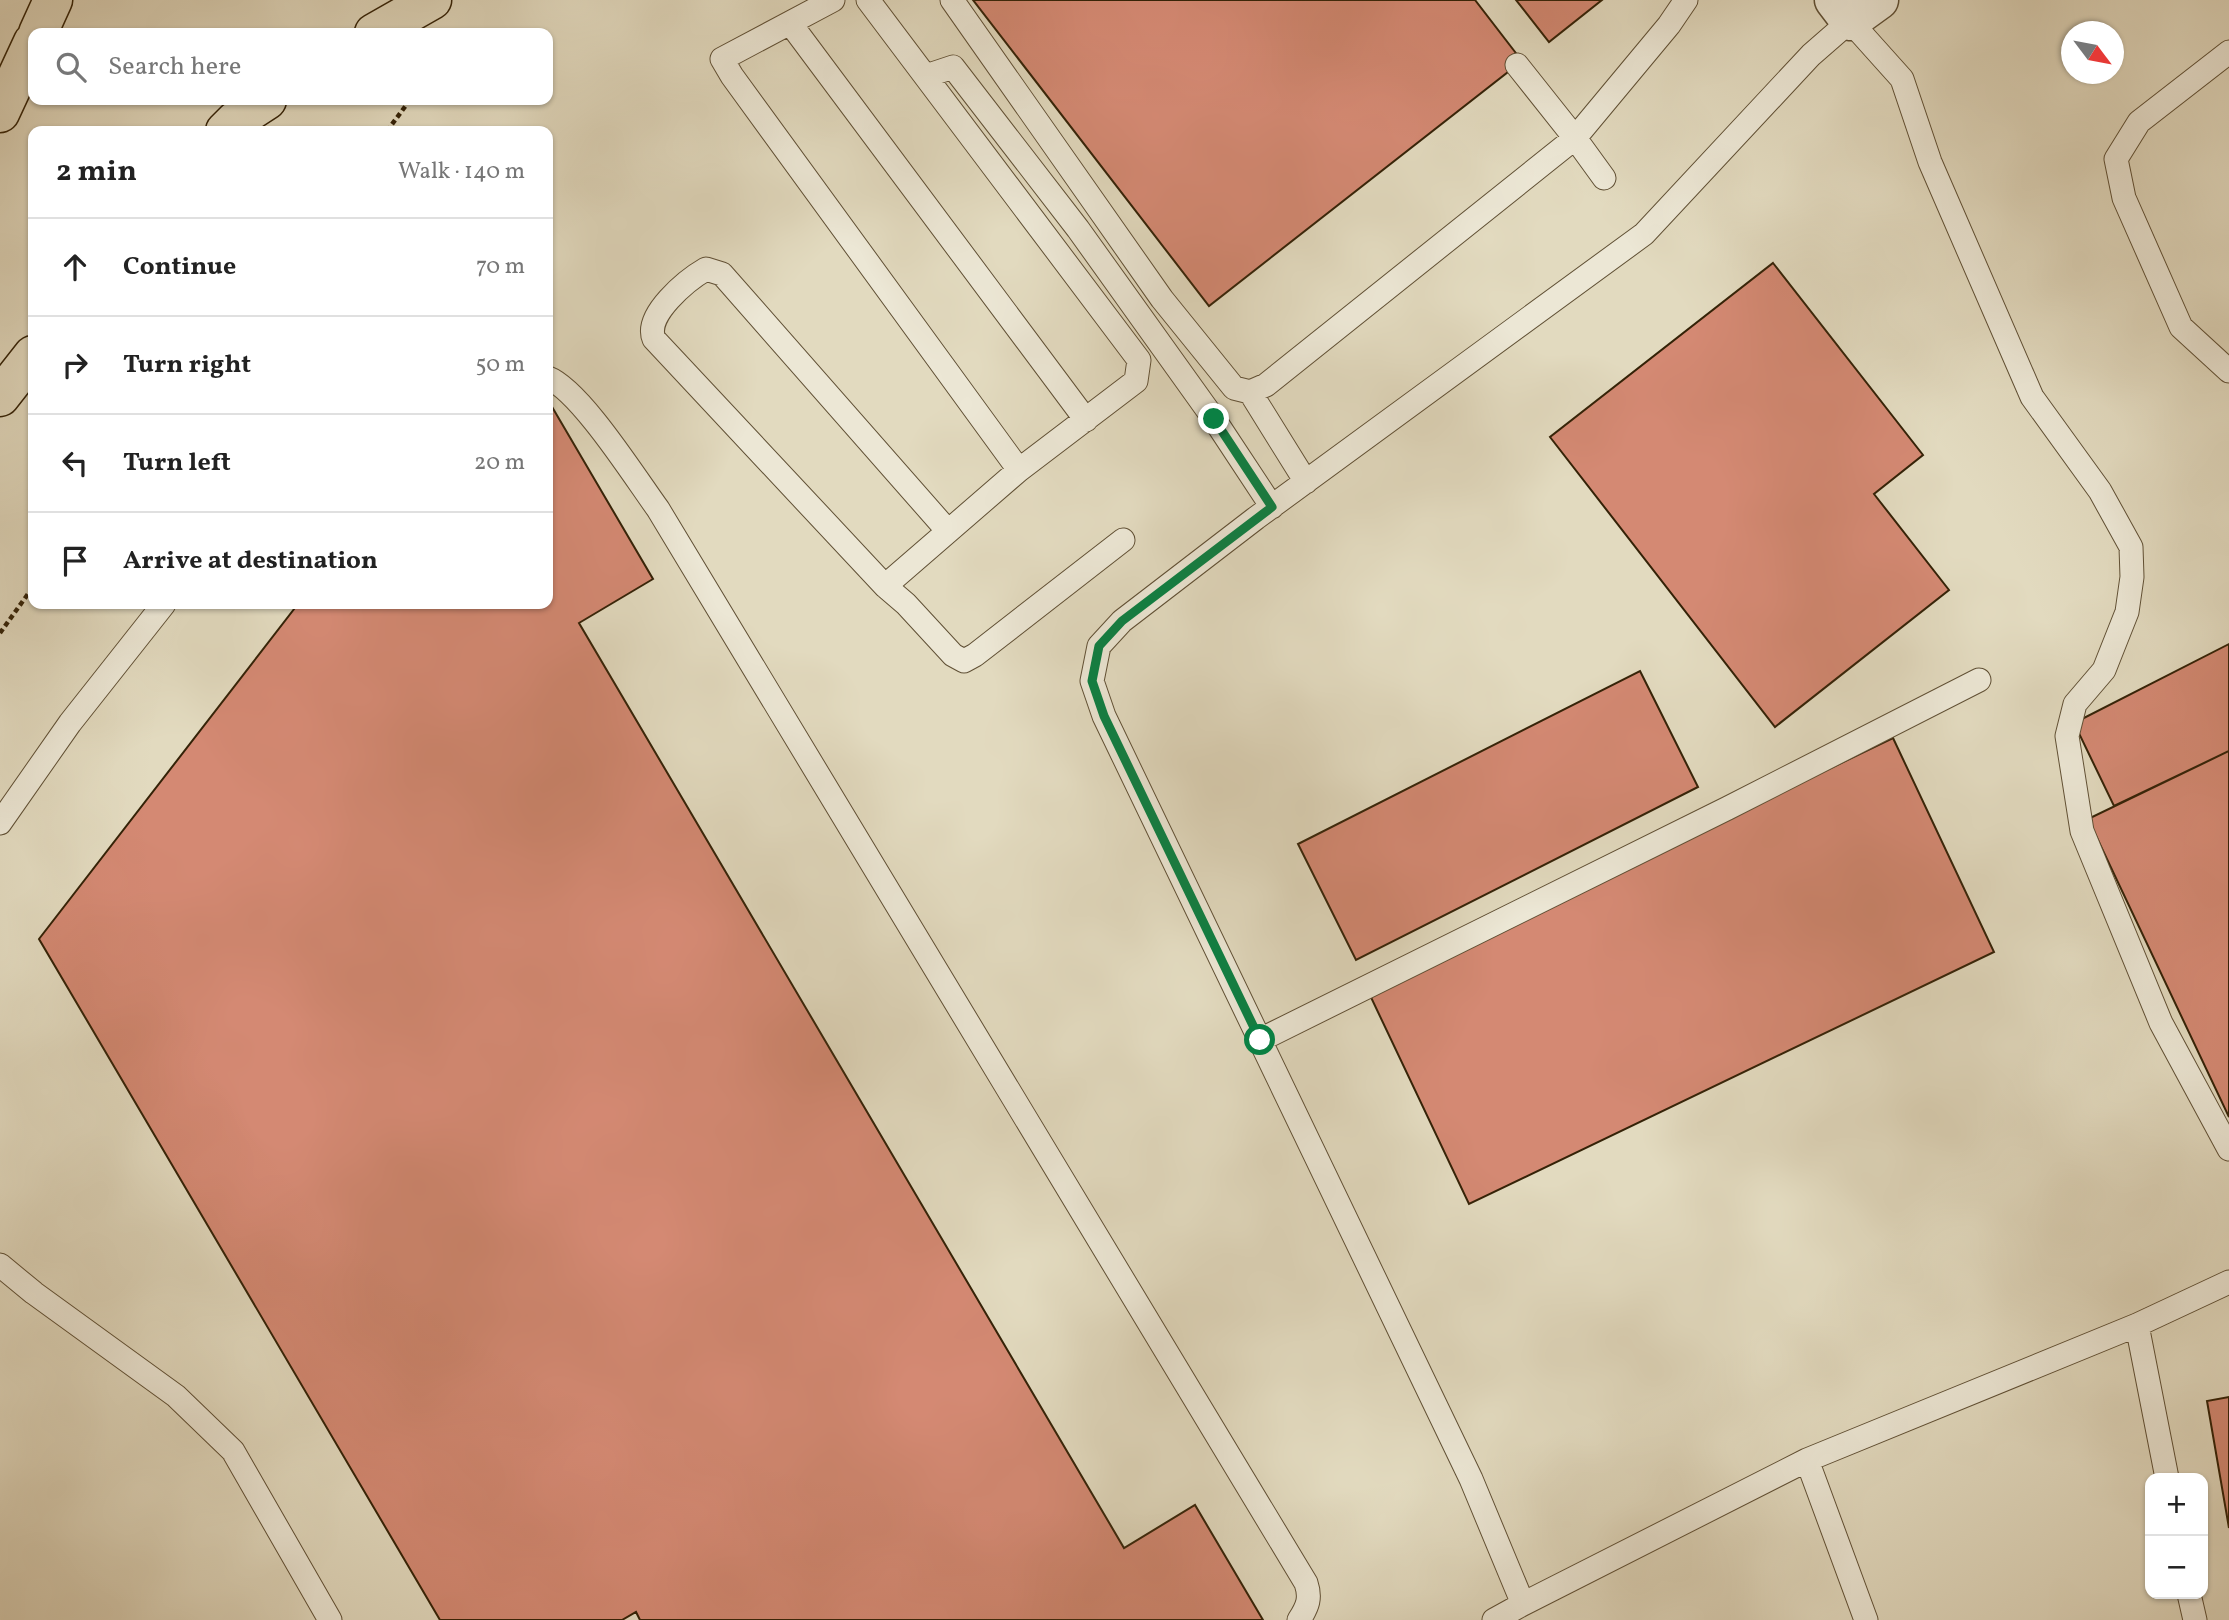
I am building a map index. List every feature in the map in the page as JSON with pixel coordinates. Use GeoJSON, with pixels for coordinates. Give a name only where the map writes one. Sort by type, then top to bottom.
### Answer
{"type":"FeatureCollection","features":[{"type":"Feature","properties":{"kind":"highway"},"geometry":{"type":"LineString","coordinates":[[39,28],[53,0]]}},
{"type":"Feature","properties":{"kind":"highway"},"geometry":{"type":"LineString","coordinates":[[383,28],[432,0]]}},
{"type":"Feature","properties":{"kind":"highway"},"geometry":{"type":"LineString","coordinates":[[0,113],[28,53]]}},
{"type":"Feature","properties":{"kind":"highway"},"geometry":{"type":"LineString","coordinates":[[230,126],[259,105]]}},
{"type":"Feature","properties":{"kind":"highway"},"geometry":{"type":"LineString","coordinates":[[0,397],[28,361]]}},
{"type":"Feature","properties":{"kind":"lane"},"geometry":{"type":"LineString","coordinates":[[833,0],[722,60],[1019,470]]}},
{"type":"Feature","properties":{"kind":"lane"},"geometry":{"type":"LineString","coordinates":[[868,0],[1139,360],[1136,381],[1019,470],[885,586]]}},
{"type":"Feature","properties":{"kind":"lane"},"geometry":{"type":"LineString","coordinates":[[952,0],[1162,299],[1234,388],[1250,392],[1266,385],[1575,138],[1686,0]]}},
{"type":"Feature","properties":{"kind":"lane"},"geometry":{"type":"LineString","coordinates":[[1522,1604],[1471,1479],[1104,716],[1092,681],[1099,646],[1122,621],[1272,507],[1644,234],[1855,7],[1902,79],[1930,162],[2032,397],[2101,491],[2131,547],[2132,577],[2127,612],[2104,670],[2075,704],[2067,736],[2082,831],[2161,1023],[2229,1149]]}},
{"type":"Feature","properties":{"kind":"lane"},"geometry":{"type":"LineString","coordinates":[[790,23],[1086,420]]}},
{"type":"Feature","properties":{"kind":"lane"},"geometry":{"type":"LineString","coordinates":[[2229,52],[2139,122],[2116,159],[2124,198],[2181,327],[2229,371]]}},
{"type":"Feature","properties":{"kind":"lane"},"geometry":{"type":"LineString","coordinates":[[1517,65],[1604,178]]}},
{"type":"Feature","properties":{"kind":"lane"},"geometry":{"type":"LineString","coordinates":[[926,76],[953,67],[1078,229],[1214,419],[1272,507]]}},
{"type":"Feature","properties":{"kind":"lane"},"geometry":{"type":"LineString","coordinates":[[947,530],[722,274],[706,270],[692,277],[661,309],[652,330],[654,339],[885,586],[906,604],[953,655],[964,661],[1123,540]]}},
{"type":"Feature","properties":{"kind":"lane"},"geometry":{"type":"LineString","coordinates":[[553,380],[580,403],[658,509],[1306,1583],[1310,1596],[1307,1609],[1299,1620]]}},
{"type":"Feature","properties":{"kind":"lane"},"geometry":{"type":"LineString","coordinates":[[1250,392],[1306,482]]}},
{"type":"Feature","properties":{"kind":"lane"},"geometry":{"type":"LineString","coordinates":[[0,823],[70,723],[160,609]]}},
{"type":"Feature","properties":{"kind":"lane"},"geometry":{"type":"LineString","coordinates":[[1260,1040],[1979,680]]}},
{"type":"Feature","properties":{"kind":"lane"},"geometry":{"type":"LineString","coordinates":[[0,1265],[34,1293],[176,1396],[233,1451],[330,1620]]}},
{"type":"Feature","properties":{"kind":"lane"},"geometry":{"type":"LineString","coordinates":[[1494,1620],[1807,1460],[2137,1325],[2229,1282]]}},
{"type":"Feature","properties":{"kind":"lane"},"geometry":{"type":"LineString","coordinates":[[2137,1325],[2166,1473]]}},
{"type":"Feature","properties":{"kind":"lane"},"geometry":{"type":"LineString","coordinates":[[1807,1460],[1866,1620]]}},
{"type":"Feature","properties":{"kind":"lane"},"geometry":{"type":"LineString","coordinates":[[2190,1599],[2195,1620]]}},
{"type":"Feature","properties":{"kind":"path"},"geometry":{"type":"LineString","coordinates":[[391,126],[406,105]]}},
{"type":"Feature","properties":{"kind":"path"},"geometry":{"type":"LineString","coordinates":[[0,633],[28,594]]}},
{"type":"Feature","properties":{"kind":"building"},"geometry":{"type":"Polygon","coordinates":[[[973,0],[1475,0],[1522,61],[1209,306],[973,0]]]}},
{"type":"Feature","properties":{"kind":"building"},"geometry":{"type":"Polygon","coordinates":[[[1516,0],[1602,0],[1549,42],[1516,0]]]}},
{"type":"Feature","properties":{"kind":"building"},"geometry":{"type":"Polygon","coordinates":[[[1773,263],[1923,455],[1874,494],[1949,590],[1775,727],[1550,437],[1773,263]]]}},
{"type":"Feature","properties":{"kind":"building"},"geometry":{"type":"Polygon","coordinates":[[[553,409],[653,579],[579,623],[1124,1548],[1195,1505],[1263,1620],[640,1620],[636,1612],[622,1620],[440,1620],[39,939],[294,609],[553,609],[553,409]]]}},
{"type":"Feature","properties":{"kind":"building"},"geometry":{"type":"Polygon","coordinates":[[[2229,644],[2229,751],[2114,806],[2074,723],[2229,644]]]}},
{"type":"Feature","properties":{"kind":"building"},"geometry":{"type":"Polygon","coordinates":[[[1640,671],[1698,787],[1356,960],[1298,844],[1640,671]]]}},
{"type":"Feature","properties":{"kind":"building"},"geometry":{"type":"Polygon","coordinates":[[[1893,738],[1994,952],[1469,1204],[1368,991],[1893,738]]]}},
{"type":"Feature","properties":{"kind":"building"},"geometry":{"type":"Polygon","coordinates":[[[2229,751],[2229,1117],[2088,819],[2229,751]]]}},
{"type":"Feature","properties":{"kind":"building"},"geometry":{"type":"Polygon","coordinates":[[[2229,1397],[2229,1528],[2207,1401],[2229,1397]]]}},
{"type":"Feature","properties":{"kind":"route"},"geometry":{"type":"LineString","coordinates":[[1214,419],[1272,507],[1122,621],[1099,646],[1092,681],[1104,716],[1260,1040]]}}]}
